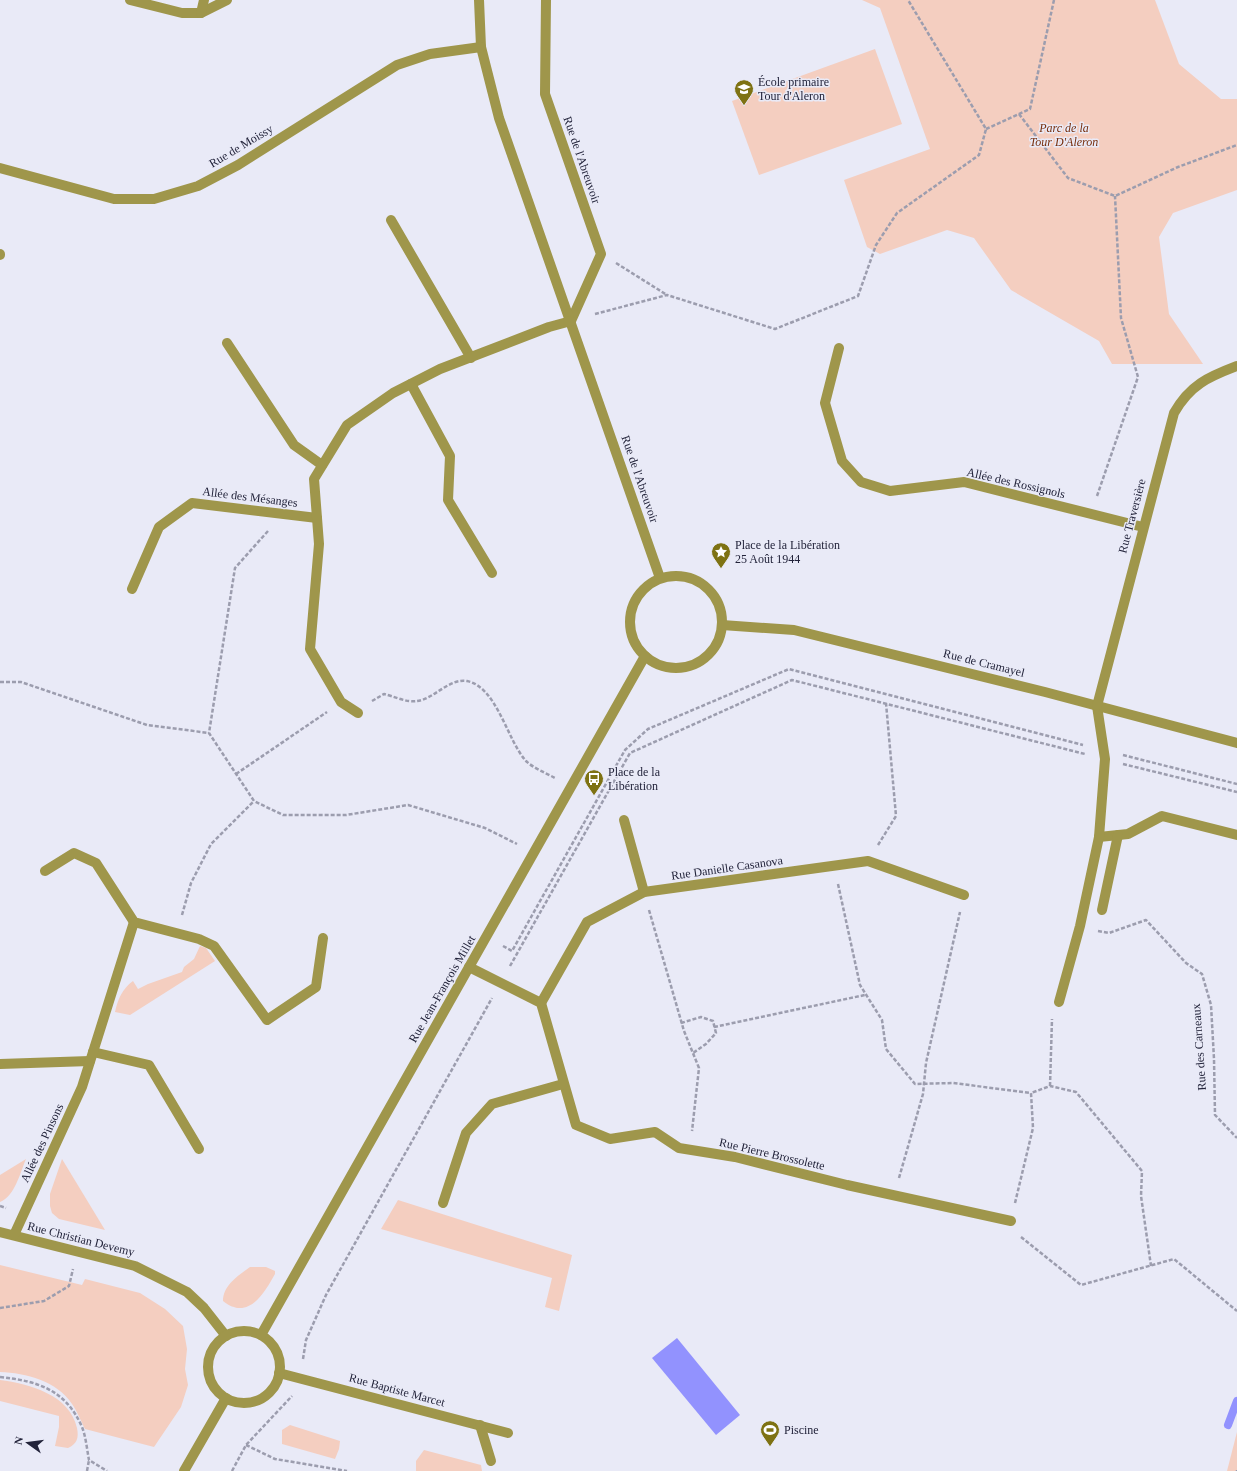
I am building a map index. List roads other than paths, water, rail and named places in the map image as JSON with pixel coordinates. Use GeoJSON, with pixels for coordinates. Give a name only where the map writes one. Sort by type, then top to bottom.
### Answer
{"type":"FeatureCollection","features":[{"type":"Feature","properties":{"kind":"street"},"geometry":{"type":"LineString","coordinates":[[130,0],[182,13],[201,13],[227,0]]}},
{"type":"Feature","properties":{"kind":"street"},"geometry":{"type":"LineString","coordinates":[[201,13],[204,0]]}},
{"type":"Feature","properties":{"kind":"street","name":"Rue de l'Abreuvoir"},"geometry":{"type":"LineString","coordinates":[[479,0],[481,46],[499,118],[660,578]]}},
{"type":"Feature","properties":{"kind":"street","name":"Rue de l'Abreuvoir"},"geometry":{"type":"LineString","coordinates":[[546,0],[545,94],[601,254],[571,321]]}},
{"type":"Feature","properties":{"kind":"street","name":"Rue de Moissy"},"geometry":{"type":"LineString","coordinates":[[0,168],[114,200],[154,199],[198,186],[231,169],[397,65],[430,54],[481,46]]}},
{"type":"Feature","properties":{"kind":"street"},"geometry":{"type":"LineString","coordinates":[[391,220],[471,358]]}},
{"type":"Feature","properties":{"kind":"street","name":"Allée des Mésanges"},"geometry":{"type":"LineString","coordinates":[[358,713],[341,702],[310,649],[320,544],[314,479],[347,425],[393,393],[440,369],[549,327],[571,321]]}},
{"type":"Feature","properties":{"kind":"street"},"geometry":{"type":"LineString","coordinates":[[227,343],[294,445],[322,465]]}},
{"type":"Feature","properties":{"kind":"street","name":"Allée des Rossignols"},"geometry":{"type":"LineString","coordinates":[[839,348],[825,403],[842,461],[861,482],[890,491],[964,482],[1143,527]]}},
{"type":"Feature","properties":{"kind":"street","name":"Rue Traversière"},"geometry":{"type":"LineString","coordinates":[[1097,706],[1174,413],[1180,402],[1199,383],[1211,376],[1237,366]]}},
{"type":"Feature","properties":{"kind":"street"},"geometry":{"type":"LineString","coordinates":[[411,384],[450,456],[448,500],[492,573]]}},
{"type":"Feature","properties":{"kind":"street","name":"Allée des Mésanges"},"geometry":{"type":"LineString","coordinates":[[132,589],[159,526],[192,503],[317,518]]}},
{"type":"Feature","properties":{"kind":"street"},"geometry":{"type":"LineString","coordinates":[[675,576],[690,578],[704,585],[714,596],[721,610],[722,625],[719,639],[711,652],[700,661],[686,666],[672,668],[658,664],[645,656],[633,636],[631,628],[631,613],[636,598],[647,586],[660,578],[675,576]]}},
{"type":"Feature","properties":{"kind":"street","name":"Rue de Cramayel"},"geometry":{"type":"LineString","coordinates":[[722,625],[794,630],[1237,742]]}},
{"type":"Feature","properties":{"kind":"street","name":"Rue Jean-François Millet"},"geometry":{"type":"LineString","coordinates":[[261,1335],[645,656]]}},
{"type":"Feature","properties":{"kind":"street"},"geometry":{"type":"LineString","coordinates":[[1059,1002],[1080,926],[1098,837],[1104,755],[1097,706]]}},
{"type":"Feature","properties":{"kind":"street"},"geometry":{"type":"LineString","coordinates":[[1098,837],[1128,834],[1162,816],[1237,836]]}},
{"type":"Feature","properties":{"kind":"street"},"geometry":{"type":"LineString","coordinates":[[624,820],[644,892]]}},
{"type":"Feature","properties":{"kind":"street"},"geometry":{"type":"LineString","coordinates":[[1102,910],[1118,835]]}},
{"type":"Feature","properties":{"kind":"street"},"geometry":{"type":"LineString","coordinates":[[45,871],[74,853],[96,863],[134,922],[177,933],[214,946],[267,1020],[316,987],[323,938]]}},
{"type":"Feature","properties":{"kind":"street","name":"Rue Danielle Casanova"},"geometry":{"type":"LineString","coordinates":[[541,1003],[587,922],[644,892],[868,860],[964,894]]}},
{"type":"Feature","properties":{"kind":"street","name":"Allée des Pinsons"},"geometry":{"type":"LineString","coordinates":[[14,1235],[82,1087],[134,922]]}},
{"type":"Feature","properties":{"kind":"street"},"geometry":{"type":"LineString","coordinates":[[469,967],[541,1003]]}},
{"type":"Feature","properties":{"kind":"street","name":"Rue Pierre Brossolette"},"geometry":{"type":"LineString","coordinates":[[541,1003],[576,1125],[610,1139],[655,1132],[679,1148],[735,1157],[894,1196],[1010,1221]]}},
{"type":"Feature","properties":{"kind":"street"},"geometry":{"type":"LineString","coordinates":[[0,1064],[92,1056],[149,1065],[199,1149]]}},
{"type":"Feature","properties":{"kind":"street"},"geometry":{"type":"LineString","coordinates":[[443,1203],[466,1133],[492,1104],[563,1084]]}},
{"type":"Feature","properties":{"kind":"street","name":"Rue Christian Devemy"},"geometry":{"type":"LineString","coordinates":[[0,1232],[135,1266],[187,1292],[204,1308],[226,1336]]}},
{"type":"Feature","properties":{"kind":"street"},"geometry":{"type":"LineString","coordinates":[[243,1331],[261,1335],[276,1351],[279,1361],[279,1373],[276,1384],[269,1393],[259,1400],[248,1403],[236,1402],[226,1398],[217,1391],[211,1382],[208,1372],[208,1362],[211,1352],[217,1343],[226,1336],[243,1331]]}},
{"type":"Feature","properties":{"kind":"street","name":"Rue Baptiste Marcet"},"geometry":{"type":"LineString","coordinates":[[279,1373],[508,1433]]}},
{"type":"Feature","properties":{"kind":"street"},"geometry":{"type":"LineString","coordinates":[[184,1471],[226,1398]]}},
{"type":"Feature","properties":{"kind":"street"},"geometry":{"type":"LineString","coordinates":[[480,1426],[491,1461]]}},
{"type":"Feature","properties":{"kind":"waterway"},"geometry":{"type":"LineString","coordinates":[[1228,1425],[1237,1401]]}},
{"type":"Feature","properties":{"kind":"place","name":"École primaire Tour d'Aleron"},"geometry":{"type":"Point","coordinates":[744,106]}},
{"type":"Feature","properties":{"kind":"place","name":"Place de la Libération 25 Août 1944"},"geometry":{"type":"Point","coordinates":[721,569]}},
{"type":"Feature","properties":{"kind":"place","name":"Place de la Libération"},"geometry":{"type":"Point","coordinates":[594,796]}},
{"type":"Feature","properties":{"kind":"place","name":"Piscine"},"geometry":{"type":"Point","coordinates":[770,1447]}},
{"type":"Feature","properties":{"kind":"park label","name":"Parc de la Tour D'Aleron"},"geometry":{"type":"Point","coordinates":[1064,135]}}]}
